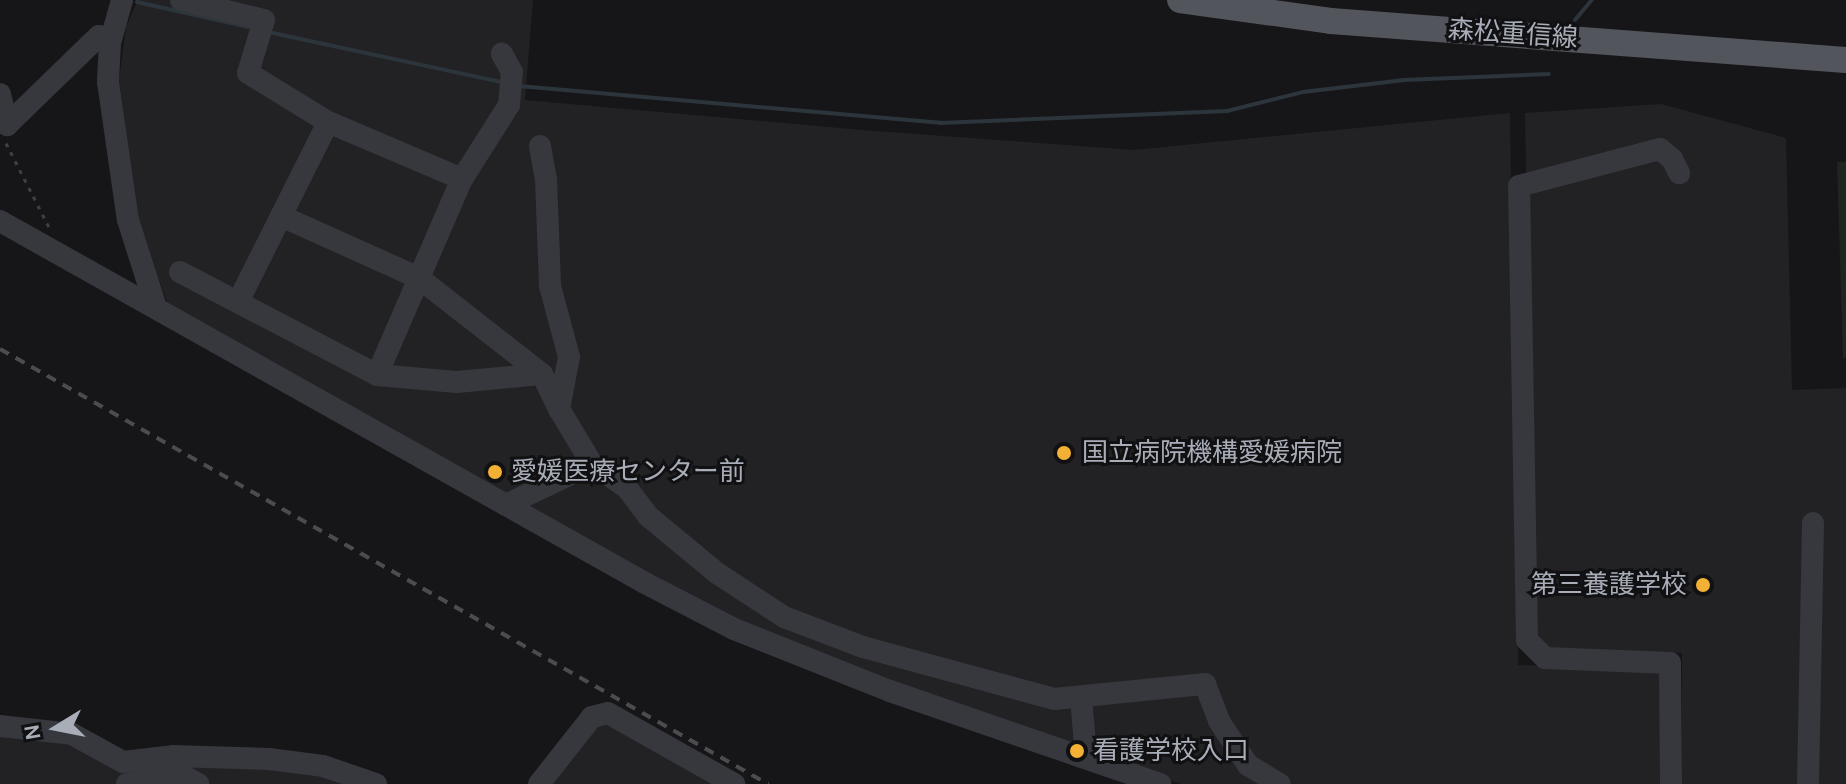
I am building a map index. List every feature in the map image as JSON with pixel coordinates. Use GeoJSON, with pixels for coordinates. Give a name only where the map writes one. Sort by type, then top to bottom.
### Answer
{"type":"FeatureCollection","features":[{"type":"Feature","properties":{"kind":"main road","name":"森松重信線"},"geometry":{"type":"LineString","coordinates":[[1180,0],[1331,21],[1846,60]]}},
{"type":"Feature","properties":{"kind":"street"},"geometry":{"type":"LineString","coordinates":[[122,0],[110,43],[108,82],[135,250],[156,308]]}},
{"type":"Feature","properties":{"kind":"street"},"geometry":{"type":"LineString","coordinates":[[181,0],[264,20],[248,73],[328,122],[462,179]]}},
{"type":"Feature","properties":{"kind":"street"},"geometry":{"type":"LineString","coordinates":[[0,94],[7,125],[99,36],[110,43]]}},
{"type":"Feature","properties":{"kind":"street"},"geometry":{"type":"LineString","coordinates":[[377,375],[462,179],[509,105],[512,72],[502,54]]}},
{"type":"Feature","properties":{"kind":"street"},"geometry":{"type":"LineString","coordinates":[[239,300],[328,122]]}},
{"type":"Feature","properties":{"kind":"street"},"geometry":{"type":"LineString","coordinates":[[540,146],[546,180],[550,286],[569,357],[559,409]]}},
{"type":"Feature","properties":{"kind":"street"},"geometry":{"type":"LineString","coordinates":[[1671,784],[1670,663],[1545,658],[1527,640],[1519,186],[1660,149],[1672,159],[1679,173]]}},
{"type":"Feature","properties":{"kind":"street"},"geometry":{"type":"LineString","coordinates":[[281,216],[419,278],[542,374],[592,464],[627,488],[648,516],[717,573],[784,617],[863,647],[1054,699],[1205,684],[1219,721],[1248,765],[1280,784]]}},
{"type":"Feature","properties":{"kind":"street"},"geometry":{"type":"LineString","coordinates":[[0,221],[645,583],[734,629],[890,691],[1160,784]]}},
{"type":"Feature","properties":{"kind":"street"},"geometry":{"type":"LineString","coordinates":[[180,272],[239,300],[377,375],[457,382],[542,374]]}},
{"type":"Feature","properties":{"kind":"street"},"geometry":{"type":"LineString","coordinates":[[506,505],[592,464]]}},
{"type":"Feature","properties":{"kind":"street"},"geometry":{"type":"LineString","coordinates":[[1808,784],[1813,523]]}},
{"type":"Feature","properties":{"kind":"street"},"geometry":{"type":"LineString","coordinates":[[1081,697],[1086,757]]}},
{"type":"Feature","properties":{"kind":"street"},"geometry":{"type":"LineString","coordinates":[[539,784],[592,717],[608,713],[734,784]]}},
{"type":"Feature","properties":{"kind":"street"},"geometry":{"type":"LineString","coordinates":[[0,726],[72,734],[123,762],[173,756],[269,759],[323,766],[376,784]]}},
{"type":"Feature","properties":{"kind":"street"},"geometry":{"type":"LineString","coordinates":[[127,784],[180,774],[198,784]]}},
{"type":"Feature","properties":{"kind":"path"},"geometry":{"type":"LineString","coordinates":[[1,131],[55,240],[48,249]]}},
{"type":"Feature","properties":{"kind":"shaded area"},"geometry":{"type":"Polygon","coordinates":[[[138,0],[533,0],[525,100],[862,130],[1133,150],[1510,113],[1518,665],[1661,669],[1661,784],[1181,784],[892,684],[739,623],[170,310],[139,227],[119,80],[126,27],[138,0]]]}},
{"type":"Feature","properties":{"kind":"shaded area"},"geometry":{"type":"Polygon","coordinates":[[[1661,104],[1786,138],[1792,390],[1846,388],[1846,784],[1682,784],[1682,653],[1546,650],[1534,638],[1525,113],[1661,104]]]}},
{"type":"Feature","properties":{"kind":"shaded area"},"geometry":{"type":"Polygon","coordinates":[[[1837,162],[1846,162],[1846,358],[1843,358],[1837,162]]]}},
{"type":"Feature","properties":{"kind":"shaded area"},"geometry":{"type":"Polygon","coordinates":[[[602,721],[720,784],[549,784],[602,721]]]}},
{"type":"Feature","properties":{"kind":"shaded area"},"geometry":{"type":"Polygon","coordinates":[[[0,733],[69,739],[96,751],[277,765],[354,784],[0,784],[0,733]]]}},
{"type":"Feature","properties":{"kind":"waterway"},"geometry":{"type":"LineString","coordinates":[[1575,20],[1592,0]]}},
{"type":"Feature","properties":{"kind":"waterway"},"geometry":{"type":"LineString","coordinates":[[137,2],[248,27]]}},
{"type":"Feature","properties":{"kind":"waterway"},"geometry":{"type":"LineString","coordinates":[[268,32],[502,82]]}},
{"type":"Feature","properties":{"kind":"waterway"},"geometry":{"type":"LineString","coordinates":[[519,86],[940,123],[1227,111],[1303,92],[1404,80],[1549,74]]}},
{"type":"Feature","properties":{"kind":"railway"},"geometry":{"type":"LineString","coordinates":[[0,349],[768,784]]}},
{"type":"Feature","properties":{"kind":"place","name":"国立病院機構愛媛病院"},"geometry":{"type":"Point","coordinates":[1064,453]}},
{"type":"Feature","properties":{"kind":"place","name":"愛媛医療センター前"},"geometry":{"type":"Point","coordinates":[495,472]}},
{"type":"Feature","properties":{"kind":"place","name":"第三養護学校"},"geometry":{"type":"Point","coordinates":[1703,585]}},
{"type":"Feature","properties":{"kind":"place","name":"看護学校入口"},"geometry":{"type":"Point","coordinates":[1077,751]}}]}
